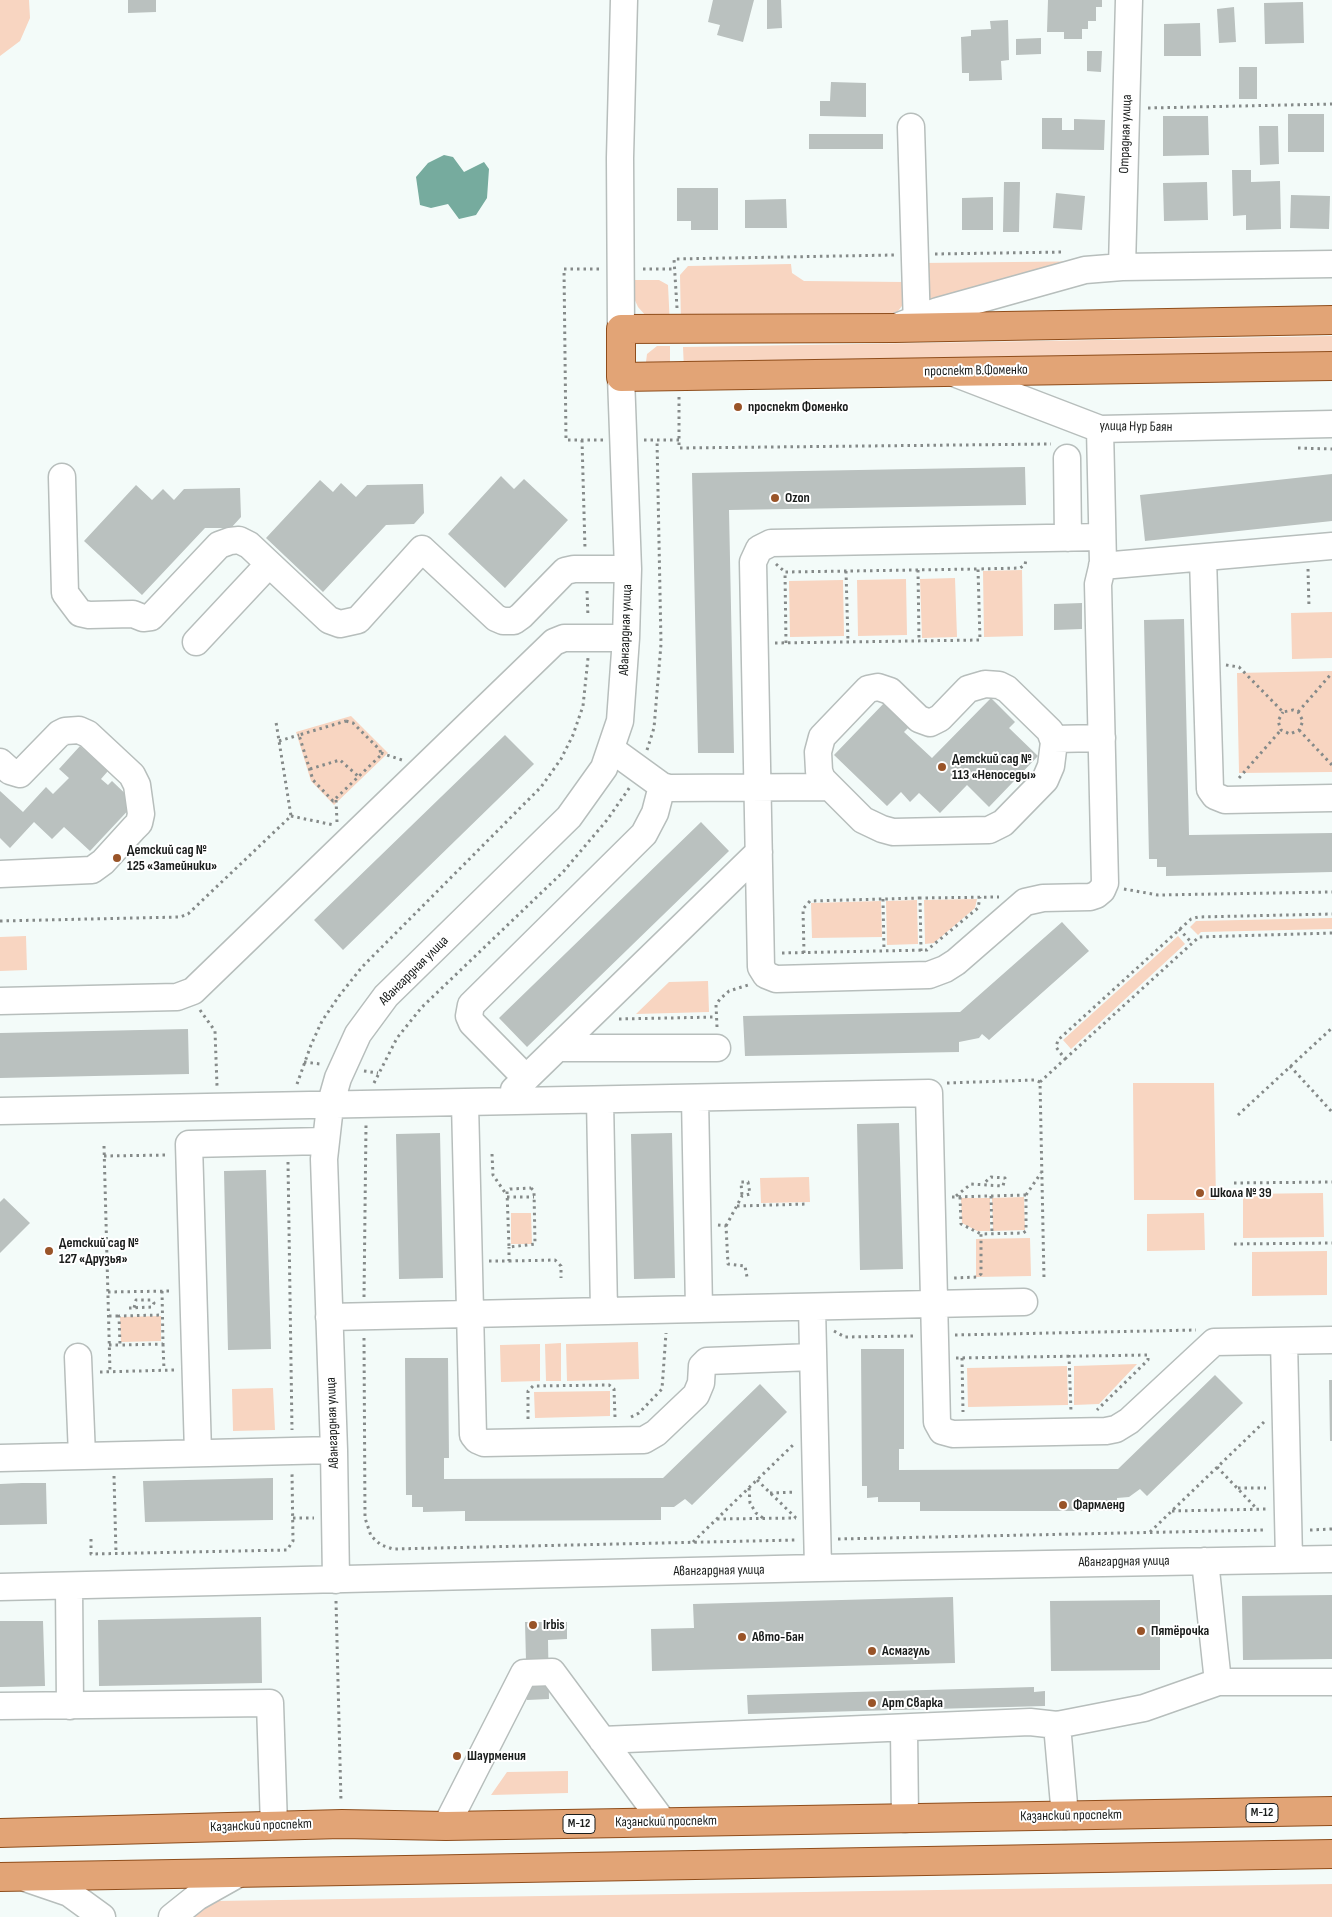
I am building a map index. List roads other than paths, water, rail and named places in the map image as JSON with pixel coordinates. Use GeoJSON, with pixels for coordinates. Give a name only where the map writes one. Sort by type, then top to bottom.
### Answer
{"type":"FeatureCollection","features":[{"type":"Feature","properties":{"kind":"main road"},"geometry":{"type":"LineString","coordinates":[[621,377],[621,329],[1332,320]]}},
{"type":"Feature","properties":{"kind":"main road","name":"проспект В.Фоменко"},"geometry":{"type":"LineString","coordinates":[[621,377],[1332,366]]}},
{"type":"Feature","properties":{"kind":"main road","name":"Казанский проспект"},"geometry":{"type":"LineString","coordinates":[[0,1833],[342,1824],[446,1826],[1332,1811]]}},
{"type":"Feature","properties":{"kind":"main road"},"geometry":{"type":"LineString","coordinates":[[9,1877],[1332,1854]]}},
{"type":"Feature","properties":{"kind":"street"},"geometry":{"type":"LineString","coordinates":[[621,329],[620,158],[624,0]]}},
{"type":"Feature","properties":{"kind":"street","name":"Отрадная улица"},"geometry":{"type":"LineString","coordinates":[[1122,267],[1129,0]]}},
{"type":"Feature","properties":{"kind":"street"},"geometry":{"type":"LineString","coordinates":[[911,126],[914,255],[909,325],[938,311],[1085,270],[1122,267],[1332,264]]}},
{"type":"Feature","properties":{"kind":"street","name":"улица Нур Баян"},"geometry":{"type":"LineString","coordinates":[[950,371],[1100,429],[1332,424]]}},
{"type":"Feature","properties":{"kind":"street","name":"Авангардная улица"},"geometry":{"type":"LineString","coordinates":[[621,377],[628,569],[626,638],[620,721],[604,768],[569,817],[386,996],[358,1034],[338,1078],[330,1106],[324,1159],[334,1450],[336,1580],[1205,1560],[1332,1560]]}},
{"type":"Feature","properties":{"kind":"street"},"geometry":{"type":"LineString","coordinates":[[1100,429],[1102,538],[1102,566],[1098,584],[1105,883],[1102,890],[1096,895],[1043,898],[1025,902],[956,962],[936,973],[921,976],[776,979],[763,972],[761,954],[753,562],[755,554],[764,545],[1102,538]]}},
{"type":"Feature","properties":{"kind":"street"},"geometry":{"type":"LineString","coordinates":[[1064,451],[1068,538]]}},
{"type":"Feature","properties":{"kind":"street"},"geometry":{"type":"LineString","coordinates":[[62,477],[65,592],[80,613],[133,614],[143,618],[151,617],[219,545],[230,540],[240,540],[249,545],[329,620],[340,624],[349,624],[358,620],[422,549],[496,618],[503,622],[514,621],[561,574],[570,570],[628,569]]}},
{"type":"Feature","properties":{"kind":"street"},"geometry":{"type":"LineString","coordinates":[[1102,566],[1320,547]]}},
{"type":"Feature","properties":{"kind":"street"},"geometry":{"type":"LineString","coordinates":[[1203,558],[1208,785],[1212,793],[1221,799],[1332,798]]}},
{"type":"Feature","properties":{"kind":"street"},"geometry":{"type":"LineString","coordinates":[[196,642],[269,564]]}},
{"type":"Feature","properties":{"kind":"street"},"geometry":{"type":"LineString","coordinates":[[514,621],[540,655]]}},
{"type":"Feature","properties":{"kind":"street"},"geometry":{"type":"LineString","coordinates":[[0,1001],[176,996],[187,994],[198,987],[540,655],[560,639],[626,638]]}},
{"type":"Feature","properties":{"kind":"street"},"geometry":{"type":"LineString","coordinates":[[985,684],[998,685],[1007,689],[1050,730],[1054,739],[1051,766],[1045,780],[1010,817],[989,830],[893,832],[863,820],[830,787],[818,771],[820,740],[826,730],[863,692],[873,687],[890,691],[919,719],[930,723],[940,718],[968,689],[985,684]]}},
{"type":"Feature","properties":{"kind":"street"},"geometry":{"type":"LineString","coordinates":[[0,762],[10,771],[20,774],[59,734],[65,731],[79,730],[88,734],[132,776],[137,785],[141,814],[134,828],[103,862],[92,870],[0,874]]}},
{"type":"Feature","properties":{"kind":"street"},"geometry":{"type":"LineString","coordinates":[[1054,739],[1102,738]]}},
{"type":"Feature","properties":{"kind":"street"},"geometry":{"type":"LineString","coordinates":[[611,749],[662,786],[676,789],[830,787]]}},
{"type":"Feature","properties":{"kind":"street"},"geometry":{"type":"LineString","coordinates":[[526,1078],[472,1023],[469,1016],[470,1005],[644,834],[655,813],[662,786]]}},
{"type":"Feature","properties":{"kind":"street"},"geometry":{"type":"LineString","coordinates":[[501,1102],[759,852]]}},
{"type":"Feature","properties":{"kind":"street"},"geometry":{"type":"LineString","coordinates":[[557,1048],[717,1048]]}},
{"type":"Feature","properties":{"kind":"street"},"geometry":{"type":"LineString","coordinates":[[0,1111],[292,1104],[330,1106],[929,1094],[943,1197],[934,1278],[937,1414],[939,1426],[947,1434],[1070,1416],[1106,1431],[1122,1426],[1213,1343],[1332,1340]]}},
{"type":"Feature","properties":{"kind":"street"},"geometry":{"type":"LineString","coordinates":[[695,1098],[699,1309]]}},
{"type":"Feature","properties":{"kind":"street"},"geometry":{"type":"LineString","coordinates":[[600,1100],[604,1311]]}},
{"type":"Feature","properties":{"kind":"street"},"geometry":{"type":"LineString","coordinates":[[466,1103],[473,1435],[476,1440],[484,1443],[644,1440],[656,1434],[696,1395],[701,1383],[702,1366],[707,1361],[813,1357]]}},
{"type":"Feature","properties":{"kind":"street"},"geometry":{"type":"LineString","coordinates":[[198,1453],[189,1144],[325,1141]]}},
{"type":"Feature","properties":{"kind":"street"},"geometry":{"type":"LineString","coordinates":[[329,1317],[1024,1302]]}},
{"type":"Feature","properties":{"kind":"street"},"geometry":{"type":"LineString","coordinates":[[812,1307],[815,1424],[810,1525],[818,1568]]}},
{"type":"Feature","properties":{"kind":"street"},"geometry":{"type":"LineString","coordinates":[[1284,1340],[1289,1559]]}},
{"type":"Feature","properties":{"kind":"street"},"geometry":{"type":"LineString","coordinates":[[79,1365],[82,1456]]}},
{"type":"Feature","properties":{"kind":"street"},"geometry":{"type":"LineString","coordinates":[[0,1458],[334,1450]]}},
{"type":"Feature","properties":{"kind":"street"},"geometry":{"type":"LineString","coordinates":[[1205,1560],[1218,1682]]}},
{"type":"Feature","properties":{"kind":"street"},"geometry":{"type":"LineString","coordinates":[[0,1587],[336,1580]]}},
{"type":"Feature","properties":{"kind":"street"},"geometry":{"type":"LineString","coordinates":[[69,1586],[70,1706]]}},
{"type":"Feature","properties":{"kind":"street"},"geometry":{"type":"LineString","coordinates":[[446,1826],[524,1673],[552,1672],[662,1822]]}},
{"type":"Feature","properties":{"kind":"street"},"geometry":{"type":"LineString","coordinates":[[602,1740],[904,1729],[1030,1722],[1057,1725],[1144,1708],[1218,1682],[1332,1682]]}},
{"type":"Feature","properties":{"kind":"street"},"geometry":{"type":"LineString","coordinates":[[0,1706],[270,1703],[274,1826]]}},
{"type":"Feature","properties":{"kind":"street"},"geometry":{"type":"LineString","coordinates":[[1057,1725],[1065,1816]]}},
{"type":"Feature","properties":{"kind":"street"},"geometry":{"type":"LineString","coordinates":[[904,1729],[905,1819]]}},
{"type":"Feature","properties":{"kind":"street"},"geometry":{"type":"LineString","coordinates":[[172,1917],[197,1897],[238,1874]]}},
{"type":"Feature","properties":{"kind":"street"},"geometry":{"type":"LineString","coordinates":[[9,1877],[69,1893],[102,1917]]}},
{"type":"Feature","properties":{"kind":"place","name":"проспект Фоменко"},"geometry":{"type":"Point","coordinates":[738,407]}},
{"type":"Feature","properties":{"kind":"place","name":"Ozon"},"geometry":{"type":"Point","coordinates":[775,498]}},
{"type":"Feature","properties":{"kind":"place","name":"Детский сад № 113 «Непоседы»"},"geometry":{"type":"Point","coordinates":[942,767]}},
{"type":"Feature","properties":{"kind":"place","name":"Детский сад № 125 «Затейники»"},"geometry":{"type":"Point","coordinates":[117,858]}},
{"type":"Feature","properties":{"kind":"place","name":"Школа № 39"},"geometry":{"type":"Point","coordinates":[1200,1193]}},
{"type":"Feature","properties":{"kind":"place","name":"Детский сад № 127 «Друзья»"},"geometry":{"type":"Point","coordinates":[49,1251]}},
{"type":"Feature","properties":{"kind":"place","name":"Фармленд"},"geometry":{"type":"Point","coordinates":[1063,1505]}},
{"type":"Feature","properties":{"kind":"place","name":"Irbis"},"geometry":{"type":"Point","coordinates":[533,1625]}},
{"type":"Feature","properties":{"kind":"place","name":"Пятёрочка"},"geometry":{"type":"Point","coordinates":[1141,1631]}},
{"type":"Feature","properties":{"kind":"place","name":"Авто-Бан"},"geometry":{"type":"Point","coordinates":[742,1637]}},
{"type":"Feature","properties":{"kind":"place","name":"Асмагуль"},"geometry":{"type":"Point","coordinates":[872,1651]}},
{"type":"Feature","properties":{"kind":"place","name":"Арт Сварка"},"geometry":{"type":"Point","coordinates":[872,1703]}},
{"type":"Feature","properties":{"kind":"place","name":"Шаурмения"},"geometry":{"type":"Point","coordinates":[457,1756]}}]}
